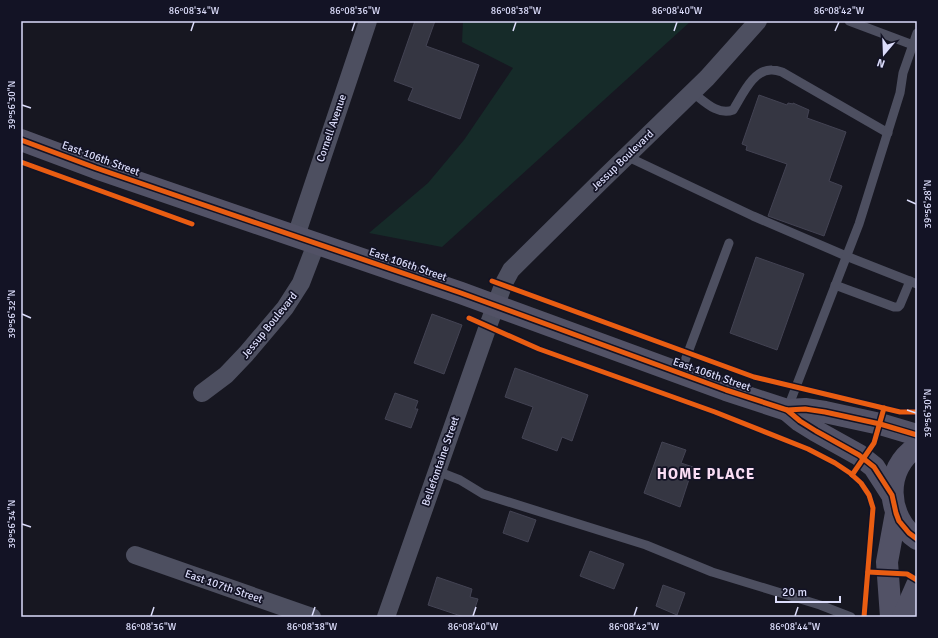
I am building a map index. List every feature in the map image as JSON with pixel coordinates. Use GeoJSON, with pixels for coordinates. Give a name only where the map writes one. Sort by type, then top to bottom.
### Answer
{"type":"FeatureCollection","features":[{"type":"Feature","properties":{"kind":"street","name":"Cornell Avenue"},"geometry":{"type":"LineString","coordinates":[[296,236],[368,21]]}},
{"type":"Feature","properties":{"kind":"street","name":"Jessup Boulevard"},"geometry":{"type":"LineString","coordinates":[[496,306],[504,283],[512,270],[626,156],[707,78],[758,21]]}},
{"type":"Feature","properties":{"kind":"street","name":"East 106th Street"},"geometry":{"type":"LineString","coordinates":[[21,140],[103,170],[496,306],[680,374],[787,410],[800,421],[859,455],[874,467],[894,504],[904,527],[917,539]]}},
{"type":"Feature","properties":{"kind":"street","name":"Jessup Boulevard"},"geometry":{"type":"LineString","coordinates":[[202,393],[226,375],[285,308],[301,284],[316,244]]}},
{"type":"Feature","properties":{"kind":"street","name":"Bellefontaine Street"},"geometry":{"type":"LineString","coordinates":[[386,617],[496,306]]}},
{"type":"Feature","properties":{"kind":"street","name":"East 106th Street"},"geometry":{"type":"LineString","coordinates":[[787,410],[805,409],[825,412],[880,424],[917,435]]}},
{"type":"Feature","properties":{"kind":"street"},"geometry":{"type":"LineString","coordinates":[[891,617],[887,562],[894,504],[892,484],[895,474],[906,456],[917,447]]}},
{"type":"Feature","properties":{"kind":"street","name":"East 107th Street"},"geometry":{"type":"LineString","coordinates":[[135,555],[312,617]]}},
{"type":"Feature","properties":{"kind":"street"},"geometry":{"type":"LineString","coordinates":[[903,617],[917,585]]}},
{"type":"Feature","properties":{"kind":"lane"},"geometry":{"type":"LineString","coordinates":[[849,21],[913,45]]}},
{"type":"Feature","properties":{"kind":"lane"},"geometry":{"type":"LineString","coordinates":[[787,410],[858,224],[888,133],[900,93],[903,74],[917,33]]}},
{"type":"Feature","properties":{"kind":"lane"},"geometry":{"type":"LineString","coordinates":[[692,92],[721,112],[728,112],[733,110],[752,80],[761,72],[771,70],[782,72],[888,133]]}},
{"type":"Feature","properties":{"kind":"lane"},"geometry":{"type":"LineString","coordinates":[[626,156],[752,216],[914,283],[900,305],[894,307],[835,285]]}},
{"type":"Feature","properties":{"kind":"lane"},"geometry":{"type":"LineString","coordinates":[[680,374],[729,243]]}},
{"type":"Feature","properties":{"kind":"lane"},"geometry":{"type":"LineString","coordinates":[[437,471],[460,480],[483,494],[646,545],[712,572],[820,605],[851,617]]}},
{"type":"Feature","properties":{"kind":"green space"},"geometry":{"type":"Polygon","coordinates":[[[463,21],[691,21],[442,247],[369,233],[428,183],[464,140],[513,68],[462,42],[463,21]]]}},
{"type":"Feature","properties":{"kind":"building"},"geometry":{"type":"Polygon","coordinates":[[[415,21],[435,21],[426,46],[479,65],[460,119],[408,100],[413,88],[394,81],[415,21]]]}},
{"type":"Feature","properties":{"kind":"building"},"geometry":{"type":"Polygon","coordinates":[[[759,95],[787,105],[788,103],[793,103],[809,110],[807,118],[846,132],[829,181],[842,186],[824,236],[768,216],[787,164],[746,150],[747,146],[742,144],[759,95]]]}},
{"type":"Feature","properties":{"kind":"building"},"geometry":{"type":"Polygon","coordinates":[[[756,257],[804,274],[777,350],[730,333],[756,257]]]}},
{"type":"Feature","properties":{"kind":"building"},"geometry":{"type":"Polygon","coordinates":[[[432,314],[462,325],[444,374],[414,363],[432,314]]]}},
{"type":"Feature","properties":{"kind":"building"},"geometry":{"type":"Polygon","coordinates":[[[515,368],[588,395],[572,441],[562,437],[557,451],[522,438],[533,407],[505,397],[515,368]]]}},
{"type":"Feature","properties":{"kind":"building"},"geometry":{"type":"Polygon","coordinates":[[[395,393],[418,401],[415,409],[418,409],[411,428],[385,419],[395,393]]]}},
{"type":"Feature","properties":{"kind":"building"},"geometry":{"type":"Polygon","coordinates":[[[662,442],[686,450],[681,463],[693,467],[680,507],[644,493],[662,442]]]}},
{"type":"Feature","properties":{"kind":"building"},"geometry":{"type":"Polygon","coordinates":[[[510,511],[536,520],[528,542],[503,533],[510,511]]]}},
{"type":"Feature","properties":{"kind":"building"},"geometry":{"type":"Polygon","coordinates":[[[590,551],[624,564],[614,589],[580,576],[590,551]]]}},
{"type":"Feature","properties":{"kind":"building"},"geometry":{"type":"Polygon","coordinates":[[[437,577],[472,589],[470,597],[478,599],[472,617],[464,617],[428,605],[437,577]]]}},
{"type":"Feature","properties":{"kind":"building"},"geometry":{"type":"Polygon","coordinates":[[[663,585],[685,593],[677,615],[656,606],[663,585]]]}},
{"type":"Feature","properties":{"kind":"cycle path"},"geometry":{"type":"LineString","coordinates":[[21,140],[96,168],[461,293],[726,390],[787,410],[805,409],[825,412],[880,424],[917,435]]}},
{"type":"Feature","properties":{"kind":"cycle path"},"geometry":{"type":"LineString","coordinates":[[21,162],[192,224]]}},
{"type":"Feature","properties":{"kind":"cycle path"},"geometry":{"type":"LineString","coordinates":[[492,281],[754,377],[900,412],[917,412]]}},
{"type":"Feature","properties":{"kind":"cycle path"},"geometry":{"type":"LineString","coordinates":[[469,318],[539,349],[715,412],[808,449],[835,463],[850,473],[861,483],[869,495],[873,508],[864,617]]}},
{"type":"Feature","properties":{"kind":"cycle path"},"geometry":{"type":"LineString","coordinates":[[852,475],[874,443],[884,408]]}},
{"type":"Feature","properties":{"kind":"cycle path"},"geometry":{"type":"LineString","coordinates":[[787,410],[800,421],[859,455],[874,467],[892,495],[899,521],[909,533],[917,539]]}},
{"type":"Feature","properties":{"kind":"cycle path"},"geometry":{"type":"LineString","coordinates":[[868,572],[907,574],[917,580]]}},
{"type":"Feature","properties":{"kind":"district","name":"HOME PLACE"},"geometry":{"type":"Point","coordinates":[706,474]}}]}
